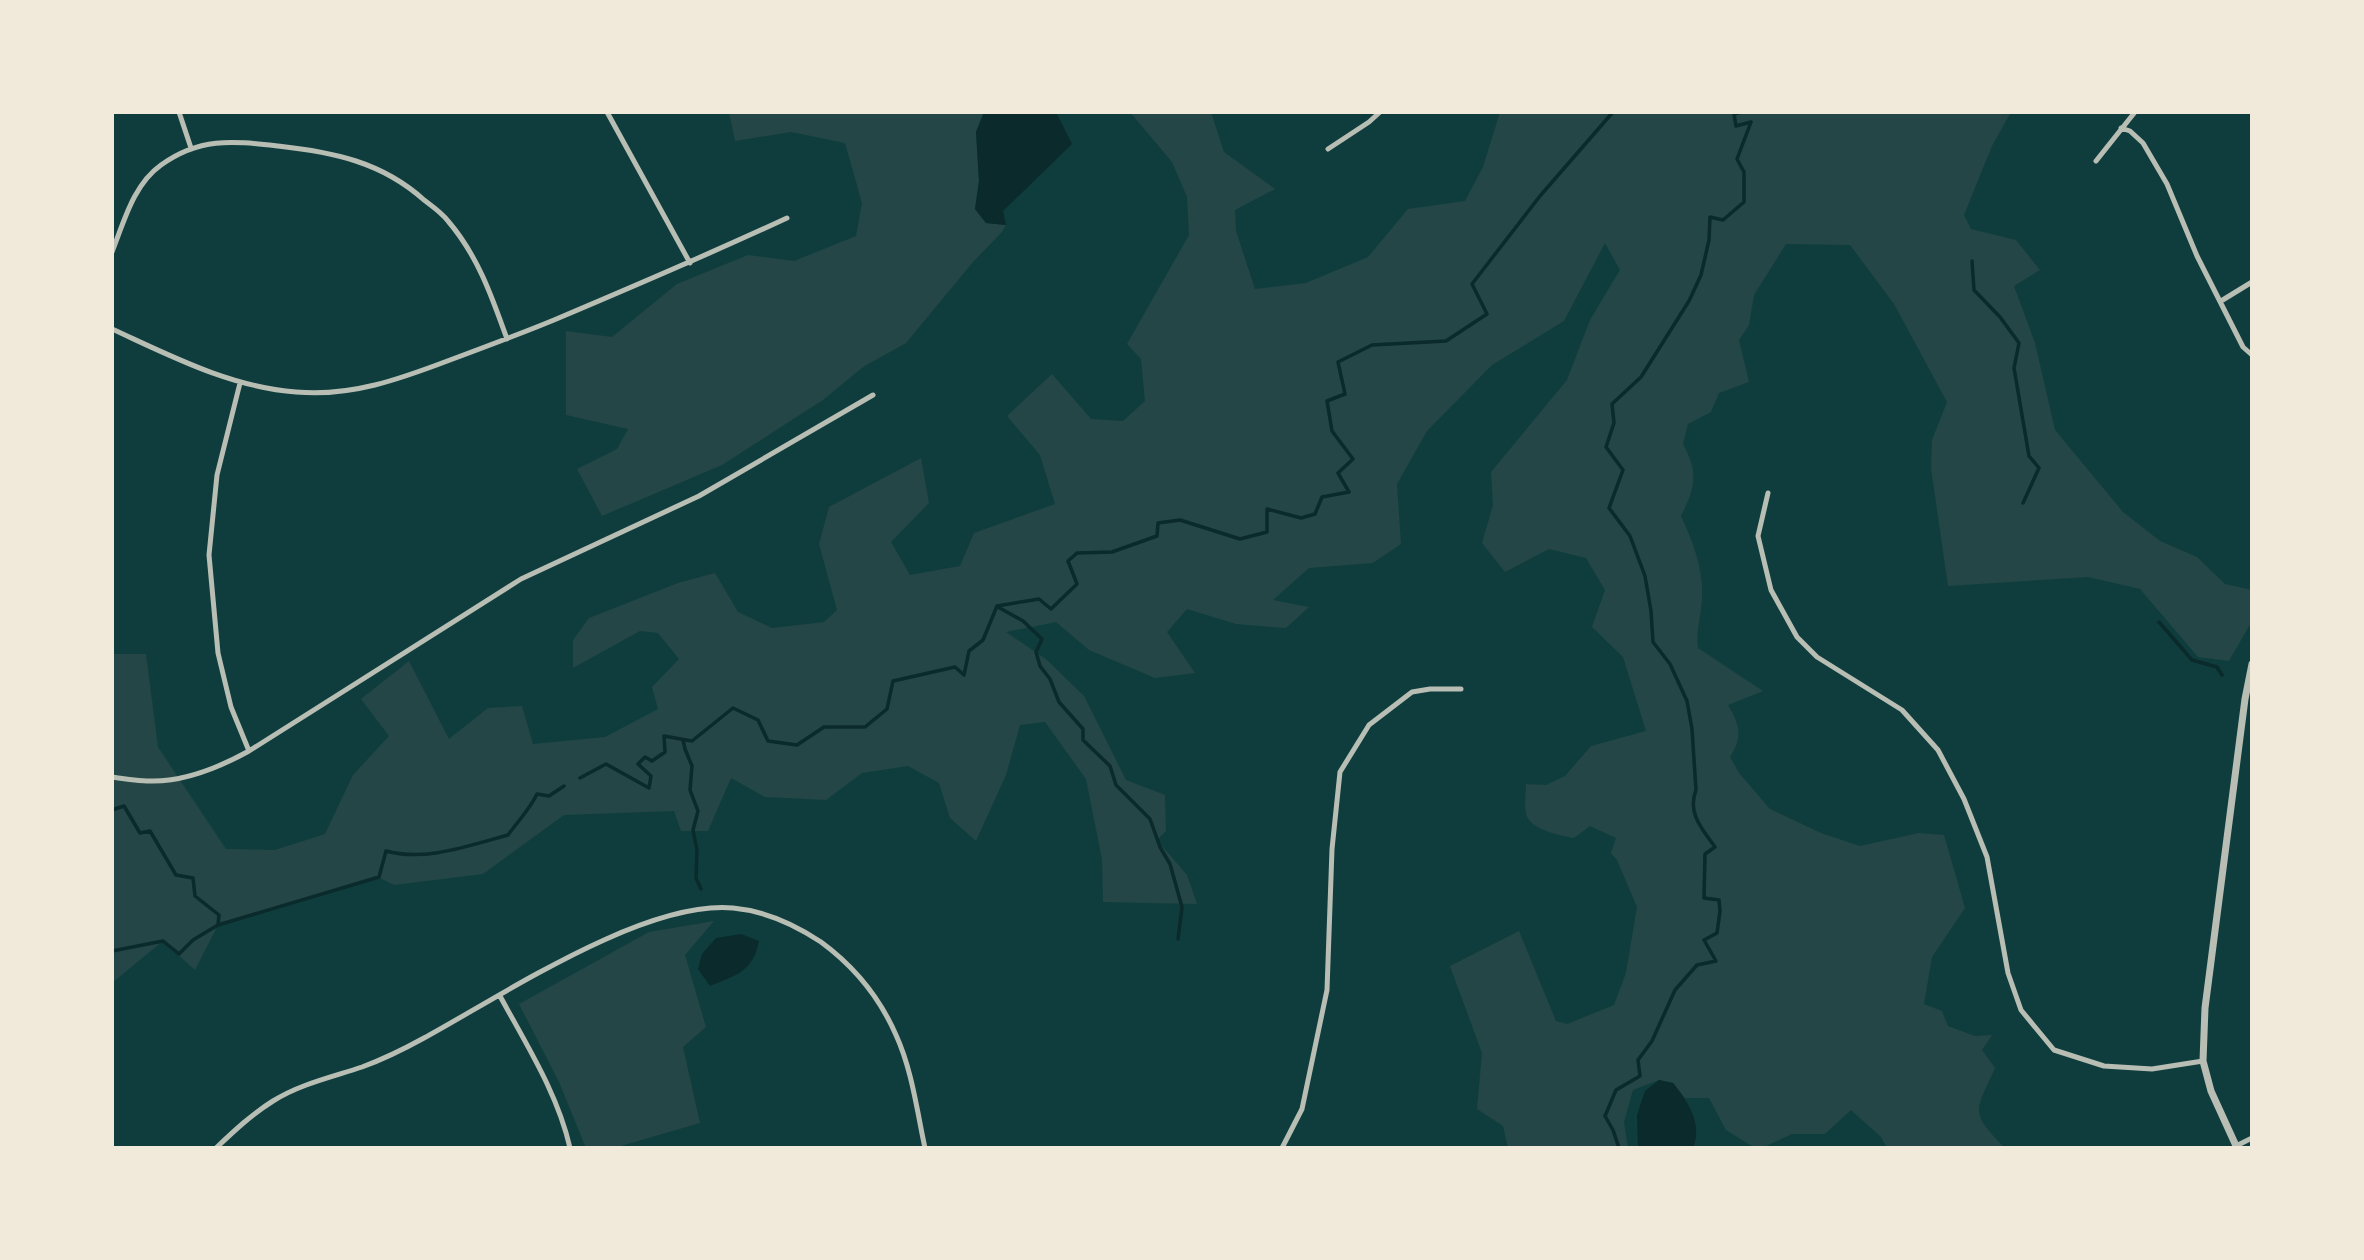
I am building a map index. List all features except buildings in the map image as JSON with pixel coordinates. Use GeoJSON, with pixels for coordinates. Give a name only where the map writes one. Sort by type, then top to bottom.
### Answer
{"type":"FeatureCollection","features":[{"type":"Feature","properties":{"kind":"street"},"geometry":{"type":"LineString","coordinates":[[180,112],[191,148]]}},
{"type":"Feature","properties":{"kind":"street"},"geometry":{"type":"LineString","coordinates":[[607,112],[690,263]]}},
{"type":"Feature","properties":{"kind":"street"},"geometry":{"type":"LineString","coordinates":[[1328,149],[1380,112]]}},
{"type":"Feature","properties":{"kind":"street"},"geometry":{"type":"LineString","coordinates":[[2096,161],[2135,112]]}},
{"type":"Feature","properties":{"kind":"street"},"geometry":{"type":"LineString","coordinates":[[2120,128],[2130,131],[2143,142],[2167,184],[2197,256],[2243,346],[2252,355]]}},
{"type":"Feature","properties":{"kind":"street"},"geometry":{"type":"LineString","coordinates":[[112,252],[129,209],[143,185],[160,166],[191,148],[230,141],[320,150],[380,169],[406,184],[447,219],[468,247],[485,279],[507,339]]}},
{"type":"Feature","properties":{"kind":"street"},"geometry":{"type":"LineString","coordinates":[[112,329],[190,365],[240,383],[299,393],[343,392],[369,388],[395,381],[507,339],[690,263],[787,218]]}},
{"type":"Feature","properties":{"kind":"street"},"geometry":{"type":"LineString","coordinates":[[2221,301],[2252,282]]}},
{"type":"Feature","properties":{"kind":"street"},"geometry":{"type":"LineString","coordinates":[[240,383],[217,475],[209,555],[218,653],[231,707],[249,751]]}},
{"type":"Feature","properties":{"kind":"street"},"geometry":{"type":"LineString","coordinates":[[112,777],[152,782],[197,774],[225,764],[521,579],[699,496],[873,395]]}},
{"type":"Feature","properties":{"kind":"street"},"geometry":{"type":"LineString","coordinates":[[1768,494],[1758,536],[1771,590],[1797,637],[1817,657],[1902,710],[1938,750],[1964,799],[1987,857],[2008,973],[2021,1010],[2054,1050],[2104,1066],[2152,1069],[2203,1061]]}},
{"type":"Feature","properties":{"kind":"street"},"geometry":{"type":"LineString","coordinates":[[2252,664],[2245,699],[2205,1008],[2203,1061],[2211,1091],[2237,1147],[2252,1138]]}},
{"type":"Feature","properties":{"kind":"street"},"geometry":{"type":"LineString","coordinates":[[1282,1148],[1302,1109],[1327,990],[1332,849],[1340,772],[1369,724],[1412,692],[1461,689]]}},
{"type":"Feature","properties":{"kind":"street"},"geometry":{"type":"LineString","coordinates":[[216,1148],[245,1121],[275,1100],[313,1082],[402,1051],[616,935],[664,918],[709,909],[732,908],[766,914],[803,930],[844,959],[862,977],[878,999],[896,1035],[905,1060],[925,1148]]}},
{"type":"Feature","properties":{"kind":"street"},"geometry":{"type":"LineString","coordinates":[[500,996],[541,1072],[566,1133],[569,1148]]}},
{"type":"Feature","properties":{"kind":"shaded area"},"geometry":{"type":"Polygon","coordinates":[[[729,112],[984,112],[976,132],[979,181],[975,209],[986,223],[1006,225],[906,343],[863,367],[823,400],[722,465],[602,516],[577,469],[617,449],[628,429],[566,415],[566,331],[612,337],[677,284],[748,255],[794,261],[856,236],[862,203],[845,143],[791,132],[735,141],[729,112]]]}},
{"type":"Feature","properties":{"kind":"shaded area"},"geometry":{"type":"Polygon","coordinates":[[[984,112],[1056,112],[1072,144],[1003,211],[1006,225],[986,223],[975,209],[979,181],[976,132],[984,112]]]}},
{"type":"Feature","properties":{"kind":"shaded area"},"geometry":{"type":"Polygon","coordinates":[[[1130,112],[1211,112],[1224,152],[1275,189],[1235,210],[1236,231],[1255,289],[1306,283],[1368,257],[1408,209],[1465,201],[1483,167],[1500,112],[2011,112],[1992,146],[1964,215],[1971,229],[2016,240],[2040,270],[2014,286],[2035,343],[2055,430],[2123,512],[2160,541],[2197,557],[2225,584],[2252,590],[2252,621],[2229,661],[2198,657],[2140,589],[2088,577],[1948,586],[1931,468],[1932,440],[1947,402],[1894,304],[1850,245],[1786,244],[1754,295],[1749,325],[1739,340],[1749,382],[1719,393],[1711,412],[1688,424],[1683,444],[1691,464],[1693,480],[1681,516],[1701,577],[1698,648],[1763,691],[1728,705],[1738,731],[1737,743],[1730,757],[1739,773],[1770,809],[1821,833],[1860,846],[1919,833],[1944,835],[1965,908],[1932,957],[1924,1004],[1942,1011],[1948,1026],[1975,1036],[1992,1035],[1982,1050],[1995,1068],[1983,1094],[1979,1111],[1985,1126],[2005,1148],[1887,1148],[1881,1137],[1851,1110],[1825,1134],[1792,1134],[1762,1148],[1755,1148],[1726,1130],[1709,1098],[1685,1098],[1673,1083],[1659,1080],[1633,1090],[1624,1122],[1628,1148],[1508,1148],[1503,1126],[1477,1109],[1482,1053],[1450,966],[1519,931],[1556,1021],[1567,1024],[1614,1005],[1626,973],[1637,907],[1617,860],[1611,853],[1616,838],[1590,826],[1574,838],[1553,833],[1533,824],[1525,810],[1526,784],[1546,785],[1565,776],[1591,746],[1646,731],[1623,657],[1592,627],[1605,590],[1586,558],[1549,549],[1505,572],[1482,543],[1493,505],[1491,472],[1567,380],[1590,320],[1620,270],[1605,243],[1564,321],[1492,365],[1427,431],[1397,484],[1401,544],[1373,563],[1309,568],[1273,600],[1309,607],[1286,628],[1236,624],[1187,609],[1167,632],[1195,673],[1155,678],[1089,650],[1056,622],[1006,632],[1047,660],[1084,696],[1126,780],[1165,795],[1166,831],[1157,840],[1187,875],[1197,904],[1103,902],[1102,859],[1086,779],[1045,722],[1020,725],[1006,775],[976,841],[950,818],[939,783],[908,766],[862,773],[826,800],[765,797],[731,778],[708,831],[681,831],[674,811],[564,815],[483,874],[394,885],[378,877],[218,925],[195,970],[163,941],[112,983],[112,654],[146,654],[158,747],[226,849],[275,850],[325,834],[353,775],[389,736],[361,699],[409,661],[449,739],[488,708],[522,706],[533,744],[605,737],[658,709],[652,687],[679,659],[658,633],[640,631],[573,668],[573,640],[589,618],[678,583],[715,573],[738,612],[772,628],[824,622],[837,610],[819,544],[829,507],[921,458],[929,503],[891,542],[910,575],[960,566],[974,533],[1055,504],[1040,455],[1007,416],[1052,374],[1091,419],[1123,421],[1145,401],[1141,359],[1127,344],[1189,235],[1187,197],[1172,162],[1130,112]]]}},
{"type":"Feature","properties":{"kind":"shaded area"},"geometry":{"type":"Polygon","coordinates":[[[714,921],[685,955],[706,1027],[683,1047],[700,1123],[614,1148],[586,1148],[559,1082],[519,1004],[649,932],[714,921]]]}},
{"type":"Feature","properties":{"kind":"shaded area"},"geometry":{"type":"Polygon","coordinates":[[[741,934],[759,941],[752,960],[742,971],[710,986],[698,969],[702,954],[716,938],[741,934]]]}},
{"type":"Feature","properties":{"kind":"shaded area"},"geometry":{"type":"Polygon","coordinates":[[[1659,1080],[1673,1083],[1689,1106],[1696,1130],[1693,1148],[1638,1148],[1637,1115],[1645,1091],[1659,1080]]]}},
{"type":"Feature","properties":{"kind":"waterway"},"geometry":{"type":"LineString","coordinates":[[580,778],[606,764],[649,788],[651,776],[638,764],[645,757],[652,761],[665,752],[664,736],[692,741],[733,708],[758,720],[768,741],[797,745],[824,727],[865,727],[887,709],[893,681],[955,667],[964,675],[969,651],[983,640],[997,606],[1039,599],[1051,609],[1077,584],[1068,561],[1077,553],[1112,552],[1157,536],[1158,523],[1180,520],[1240,539],[1267,532],[1267,509],[1301,518],[1315,514],[1322,497],[1349,492],[1338,473],[1353,459],[1332,431],[1327,401],[1345,394],[1338,362],[1372,345],[1446,341],[1487,314],[1472,284],[1540,196],[1613,112]]}},
{"type":"Feature","properties":{"kind":"waterway"},"geometry":{"type":"LineString","coordinates":[[1619,1148],[1605,1116],[1616,1090],[1640,1076],[1638,1060],[1652,1041],[1675,990],[1697,965],[1716,961],[1704,940],[1717,933],[1720,911],[1719,900],[1704,898],[1705,854],[1715,847],[1701,827],[1693,806],[1696,790],[1692,729],[1687,701],[1670,664],[1653,642],[1645,576],[1630,536],[1609,508],[1623,470],[1606,447],[1614,423],[1612,404],[1641,377],[1689,301],[1701,275],[1709,240],[1710,217],[1723,220],[1744,202],[1744,172],[1737,159],[1751,122],[1736,126],[1734,114],[1741,112]]}},
{"type":"Feature","properties":{"kind":"waterway"},"geometry":{"type":"LineString","coordinates":[[1972,261],[1974,290],[2000,317],[2019,343],[2014,368],[2029,456],[2039,468],[2023,503]]}},
{"type":"Feature","properties":{"kind":"waterway"},"geometry":{"type":"LineString","coordinates":[[998,607],[1023,621],[1042,639],[1036,652],[1040,666],[1050,679],[1059,702],[1083,729],[1083,740],[1110,766],[1116,785],[1150,819],[1160,847],[1170,864],[1182,907],[1178,939]]}},
{"type":"Feature","properties":{"kind":"waterway"},"geometry":{"type":"LineString","coordinates":[[2159,622],[2192,660],[2217,667],[2222,675]]}},
{"type":"Feature","properties":{"kind":"waterway"},"geometry":{"type":"LineString","coordinates":[[683,740],[692,766],[690,790],[698,811],[693,830],[697,850],[696,878],[701,889]]}},
{"type":"Feature","properties":{"kind":"waterway"},"geometry":{"type":"LineString","coordinates":[[112,951],[163,941],[179,954],[193,940],[218,925],[379,877],[386,851],[417,855],[508,835],[537,794],[549,796],[564,786]]}},
{"type":"Feature","properties":{"kind":"waterway"},"geometry":{"type":"LineString","coordinates":[[112,810],[124,806],[140,833],[150,831],[176,875],[193,878],[195,896],[219,915],[218,925]]}}]}
